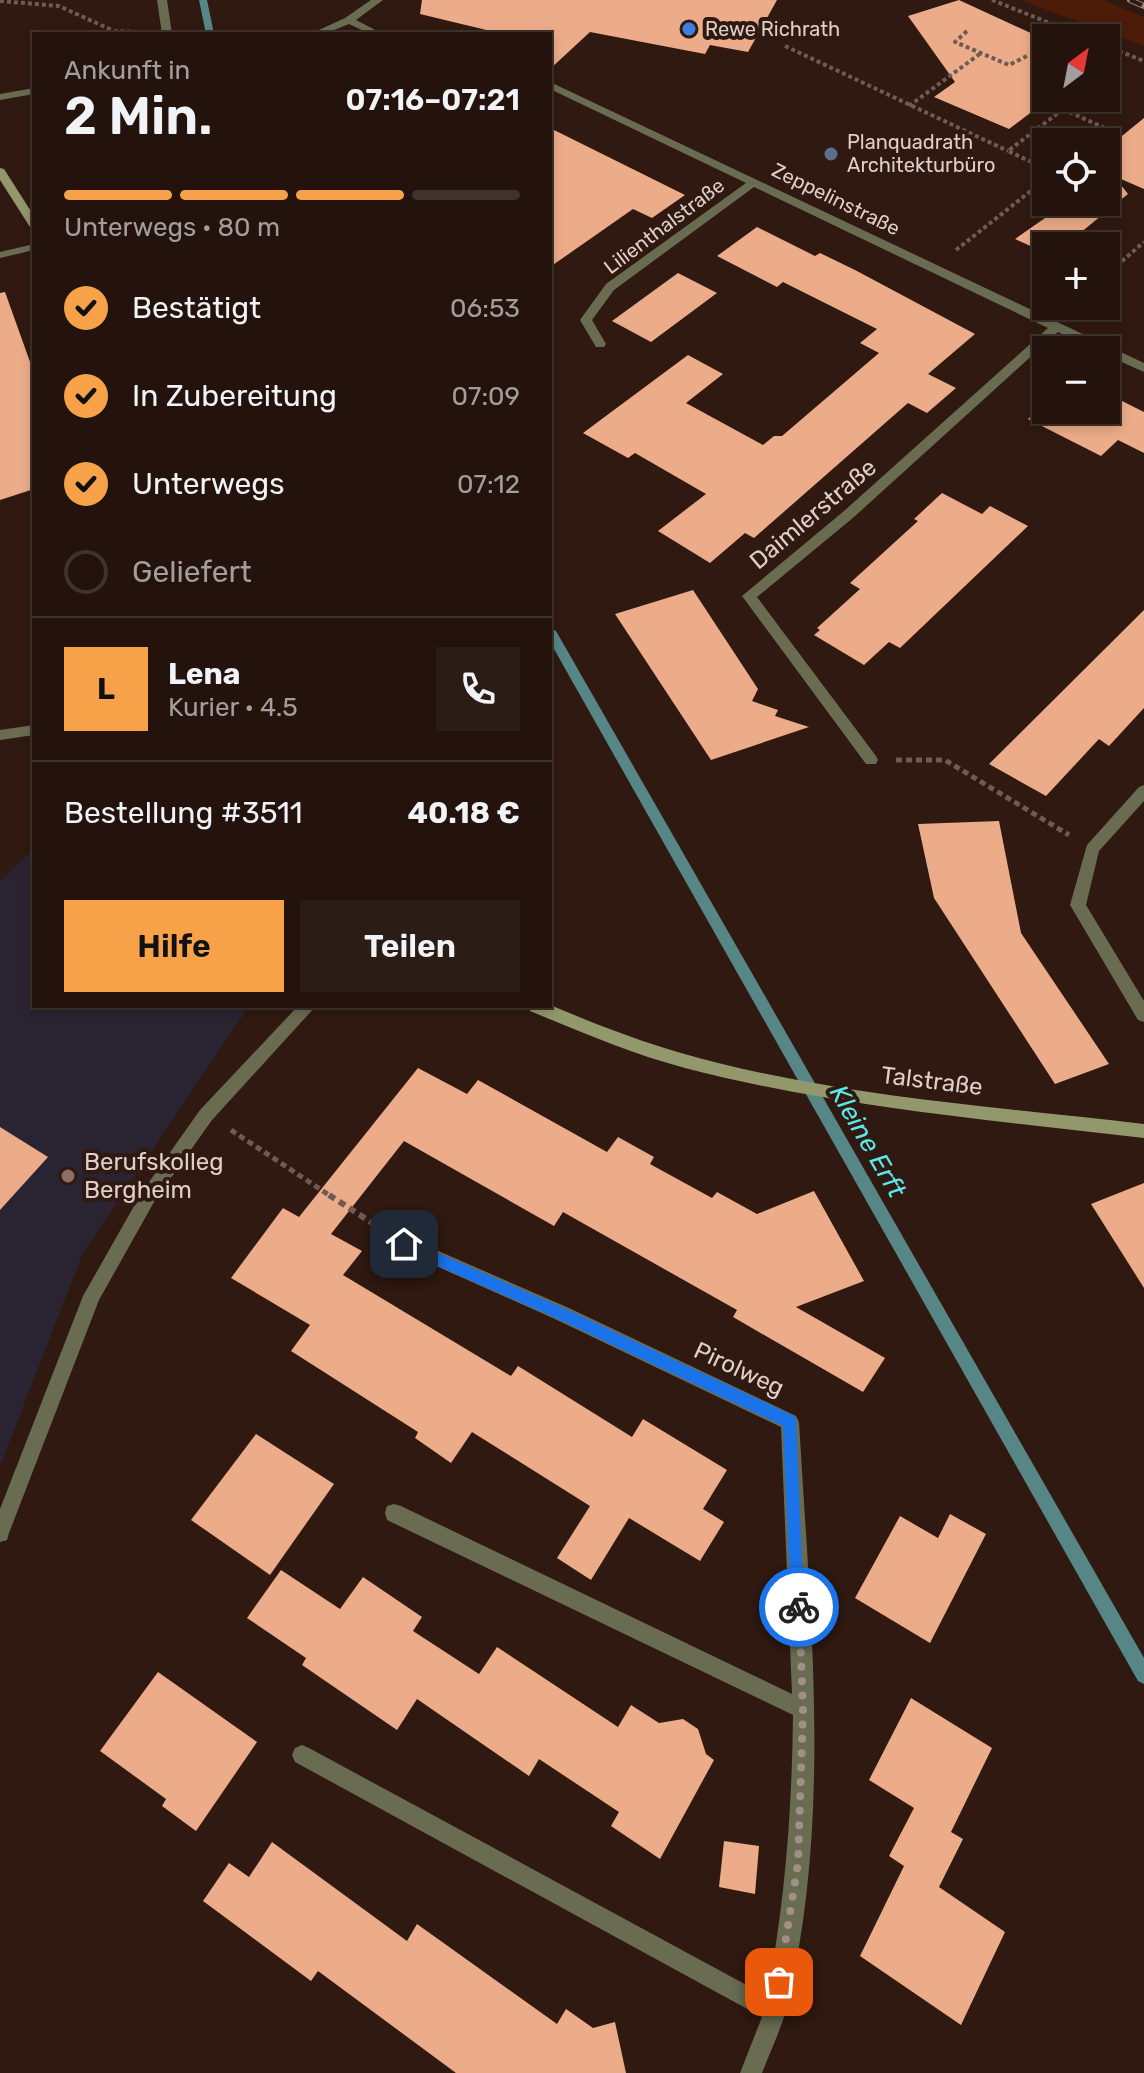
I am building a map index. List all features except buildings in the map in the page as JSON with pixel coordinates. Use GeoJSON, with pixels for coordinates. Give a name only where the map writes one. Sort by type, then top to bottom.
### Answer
{"type":"FeatureCollection","features":[{"type":"Feature","properties":{"kind":"street"},"geometry":{"type":"LineString","coordinates":[[162,0],[167,32]]}},
{"type":"Feature","properties":{"kind":"street"},"geometry":{"type":"LineString","coordinates":[[320,32],[349,20],[378,0]]}},
{"type":"Feature","properties":{"kind":"street"},"geometry":{"type":"LineString","coordinates":[[349,20],[374,32]]}},
{"type":"Feature","properties":{"kind":"street","name":"Zeppelinstraße"},"geometry":{"type":"LineString","coordinates":[[552,86],[1076,336]]}},
{"type":"Feature","properties":{"kind":"street"},"geometry":{"type":"LineString","coordinates":[[0,97],[32,91]]}},
{"type":"Feature","properties":{"kind":"street"},"geometry":{"type":"LineString","coordinates":[[0,171],[32,222]]}},
{"type":"Feature","properties":{"kind":"street","name":"Lilienthalstraße"},"geometry":{"type":"LineString","coordinates":[[600,344],[586,320],[610,287],[755,181]]}},
{"type":"Feature","properties":{"kind":"street"},"geometry":{"type":"LineString","coordinates":[[0,255],[32,247]]}},
{"type":"Feature","properties":{"kind":"street","name":"Daimlerstraße"},"geometry":{"type":"LineString","coordinates":[[871,760],[749,596],[849,514],[1056,327]]}},
{"type":"Feature","properties":{"kind":"street","name":"Zeppelinstraße"},"geometry":{"type":"LineString","coordinates":[[1120,357],[1144,368]]}},
{"type":"Feature","properties":{"kind":"street"},"geometry":{"type":"LineString","coordinates":[[0,735],[32,730]]}},
{"type":"Feature","properties":{"kind":"street"},"geometry":{"type":"LineString","coordinates":[[1144,791],[1092,849],[1078,905],[1144,1015]]}},
{"type":"Feature","properties":{"kind":"street"},"geometry":{"type":"LineString","coordinates":[[0,1533],[92,1296],[148,1197],[206,1115],[306,1008]]}},
{"type":"Feature","properties":{"kind":"street","name":"Talstraße"},"geometry":{"type":"LineString","coordinates":[[540,1008],[581,1027],[663,1056],[774,1082],[838,1094],[1144,1131]]}},
{"type":"Feature","properties":{"kind":"street","name":"Pirolweg"},"geometry":{"type":"LineString","coordinates":[[404,1244],[563,1314],[790,1422],[803,1710],[798,1863],[774,2012],[751,2073]]}},
{"type":"Feature","properties":{"kind":"street"},"geometry":{"type":"LineString","coordinates":[[394,1513],[803,1710]]}},
{"type":"Feature","properties":{"kind":"street"},"geometry":{"type":"LineString","coordinates":[[302,1755],[774,2012]]}},
{"type":"Feature","properties":{"kind":"path"},"geometry":{"type":"LineString","coordinates":[[992,0],[1052,24]]}},
{"type":"Feature","properties":{"kind":"path"},"geometry":{"type":"LineString","coordinates":[[0,1],[59,6],[114,31],[132,32]]}},
{"type":"Feature","properties":{"kind":"path"},"geometry":{"type":"LineString","coordinates":[[967,31],[955,42],[1009,65],[1027,56]]}},
{"type":"Feature","properties":{"kind":"path"},"geometry":{"type":"LineString","coordinates":[[785,46],[908,107],[1032,162]]}},
{"type":"Feature","properties":{"kind":"path"},"geometry":{"type":"LineString","coordinates":[[1120,52],[1144,61]]}},
{"type":"Feature","properties":{"kind":"path"},"geometry":{"type":"LineString","coordinates":[[908,107],[981,53]]}},
{"type":"Feature","properties":{"kind":"path"},"geometry":{"type":"LineString","coordinates":[[1008,151],[1059,112]]}},
{"type":"Feature","properties":{"kind":"path"},"geometry":{"type":"LineString","coordinates":[[1070,112],[1105,128]]}},
{"type":"Feature","properties":{"kind":"path"},"geometry":{"type":"LineString","coordinates":[[934,268],[1032,190]]}},
{"type":"Feature","properties":{"kind":"path"},"geometry":{"type":"LineString","coordinates":[[1120,263],[1144,242]]}},
{"type":"Feature","properties":{"kind":"path"},"geometry":{"type":"LineString","coordinates":[[871,760],[945,760],[1092,849]]}},
{"type":"Feature","properties":{"kind":"path"},"geometry":{"type":"LineString","coordinates":[[206,1115],[404,1244]]}},
{"type":"Feature","properties":{"kind":"shaded area"},"geometry":{"type":"Polygon","coordinates":[[[1020,0],[1103,0],[1144,17],[1144,46],[1120,37],[1120,24],[1085,24],[1020,0]]]}},
{"type":"Feature","properties":{"kind":"shaded area","name":"Berufskolleg Bergheim"},"geometry":{"type":"Polygon","coordinates":[[[32,851],[32,1008],[248,1008],[83,1253],[0,1466],[0,881],[32,851]]]}},
{"type":"Feature","properties":{"kind":"waterway","name":"Kleine Erft"},"geometry":{"type":"LineString","coordinates":[[203,0],[210,32]]}},
{"type":"Feature","properties":{"kind":"waterway","name":"Kleine Erft"},"geometry":{"type":"LineString","coordinates":[[552,635],[1144,1675]]}},
{"type":"Feature","properties":{"kind":"railway"},"geometry":{"type":"LineString","coordinates":[[1130,0],[1144,6]]}},
{"type":"Feature","properties":{"kind":"way so far"},"geometry":{"type":"LineString","coordinates":[[779,1982],[798,1863],[803,1710],[799,1607]]}},
{"type":"Feature","properties":{"kind":"place","name":"Rewe Richrath"},"geometry":{"type":"Point","coordinates":[689,29]}},
{"type":"Feature","properties":{"kind":"place","name":"Planquadrath Architekturbüro"},"geometry":{"type":"Point","coordinates":[831,154]}},
{"type":"Feature","properties":{"kind":"place","name":"Berufskolleg Bergheim"},"geometry":{"type":"Point","coordinates":[68,1176]}},
{"type":"Feature","properties":{"kind":"route"},"geometry":{"type":"LineString","coordinates":[[404,1244],[563,1314],[790,1422],[799,1607]]}}]}
